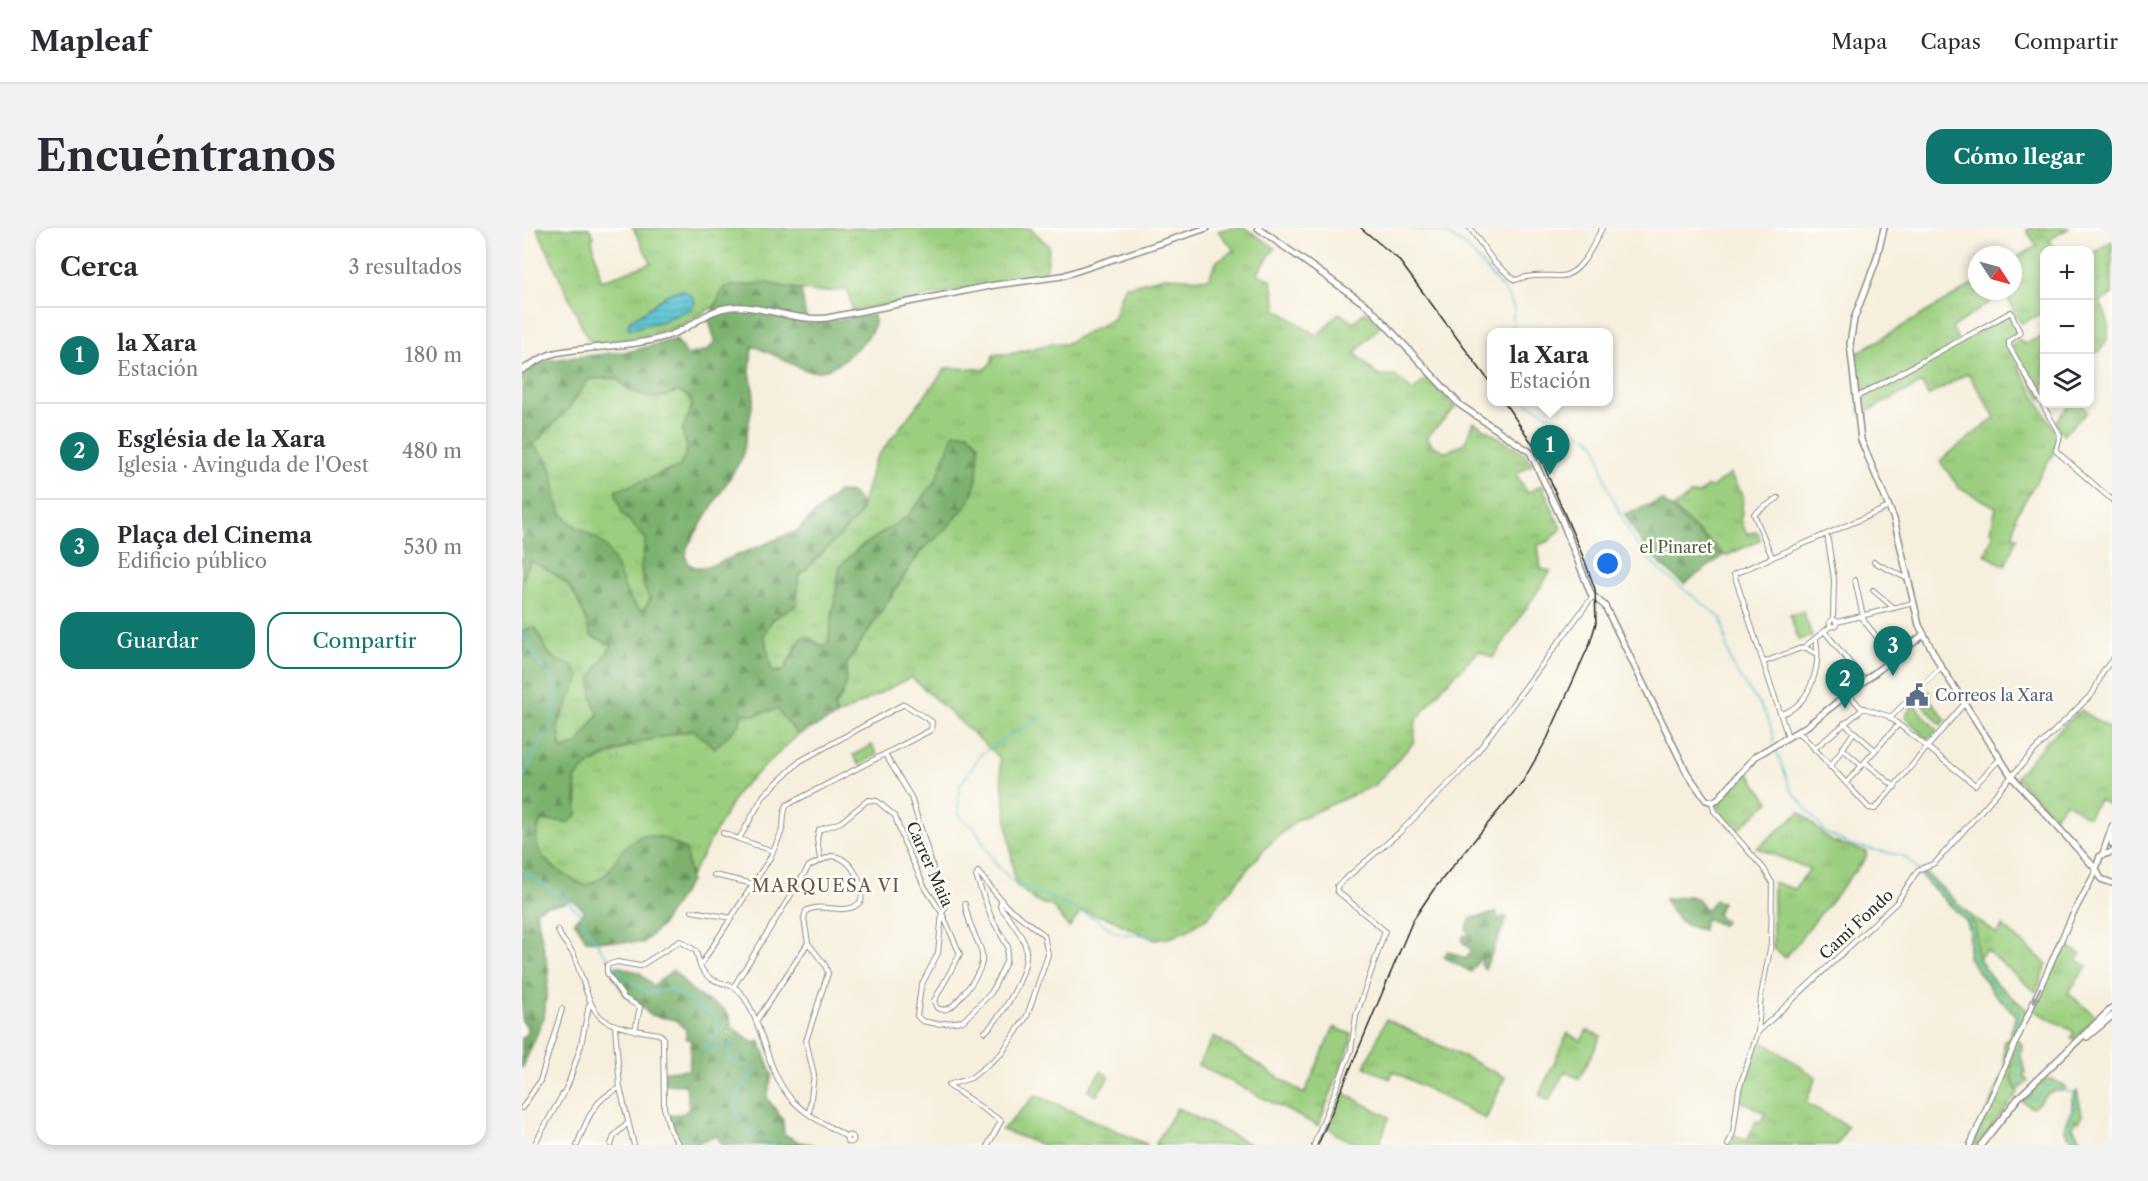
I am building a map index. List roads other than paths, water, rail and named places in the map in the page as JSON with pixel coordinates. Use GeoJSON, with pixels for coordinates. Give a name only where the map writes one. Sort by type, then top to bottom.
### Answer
{"type":"FeatureCollection","features":[{"type":"Feature","properties":{"kind":"main road"},"geometry":{"type":"LineString","coordinates":[[522,369],[553,353],[614,347],[670,335],[724,308],[758,308],[808,319],[827,318],[995,285],[1062,276],[1207,228]]}},
{"type":"Feature","properties":{"kind":"main road"},"geometry":{"type":"LineString","coordinates":[[1258,228],[1369,307],[1460,405],[1530,452],[1539,466],[1593,596],[1605,606],[1693,783],[1703,798],[1712,802],[1722,795],[1752,759],[1800,732],[1923,635]]}},
{"type":"Feature","properties":{"kind":"main road"},"geometry":{"type":"LineString","coordinates":[[1884,228],[1876,261],[1851,329],[1856,398],[1861,440],[1890,507],[1923,635],[1999,760],[2108,883]]}},
{"type":"Feature","properties":{"kind":"main road"},"geometry":{"type":"LineString","coordinates":[[2084,856],[2093,860],[2112,852]]}},
{"type":"Feature","properties":{"kind":"main road"},"geometry":{"type":"LineString","coordinates":[[2096,870],[2101,857]]}},
{"type":"Feature","properties":{"kind":"main road"},"geometry":{"type":"LineString","coordinates":[[1981,1145],[2010,1107],[2112,1008]]}},
{"type":"Feature","properties":{"kind":"main road"},"geometry":{"type":"LineString","coordinates":[[2042,1074],[2048,1072],[2112,1016]]}},
{"type":"Feature","properties":{"kind":"street"},"geometry":{"type":"LineString","coordinates":[[1470,228],[1494,262],[1510,279],[1515,280],[1528,276],[1564,276],[1575,272],[1602,228]]}},
{"type":"Feature","properties":{"kind":"street"},"geometry":{"type":"LineString","coordinates":[[1856,398],[2011,312],[2020,333],[2010,341],[2009,346],[2060,435],[2055,450],[2112,500]]}},
{"type":"Feature","properties":{"kind":"street"},"geometry":{"type":"LineString","coordinates":[[1772,557],[1754,514],[1778,498]]}},
{"type":"Feature","properties":{"kind":"street"},"geometry":{"type":"LineString","coordinates":[[1788,737],[1734,574],[1890,507]]}},
{"type":"Feature","properties":{"kind":"street"},"geometry":{"type":"LineString","coordinates":[[1827,534],[1834,579],[1835,621]]}},
{"type":"Feature","properties":{"kind":"street"},"geometry":{"type":"LineString","coordinates":[[1874,562],[1908,579]]}},
{"type":"Feature","properties":{"kind":"street"},"geometry":{"type":"LineString","coordinates":[[1855,580],[1864,621],[1893,657]]}},
{"type":"Feature","properties":{"kind":"street"},"geometry":{"type":"LineString","coordinates":[[1873,590],[1894,608]]}},
{"type":"Feature","properties":{"kind":"street"},"geometry":{"type":"LineString","coordinates":[[1314,1145],[1351,1050],[1356,1017],[1373,958],[1385,931],[1337,891],[1337,886],[1400,832],[1469,763],[1593,596]]}},
{"type":"Feature","properties":{"kind":"street"},"geometry":{"type":"LineString","coordinates":[[1764,662],[1804,647],[1825,632],[1831,626],[1830,622],[1913,603]]}},
{"type":"Feature","properties":{"kind":"street"},"geometry":{"type":"LineString","coordinates":[[1825,632],[1864,680]]}},
{"type":"Feature","properties":{"kind":"street"},"geometry":{"type":"LineString","coordinates":[[1781,714],[1790,710],[1808,692],[1817,654],[1816,639]]}},
{"type":"Feature","properties":{"kind":"street"},"geometry":{"type":"LineString","coordinates":[[1804,647],[1817,654]]}},
{"type":"Feature","properties":{"kind":"street","name":"Camí Fondo"},"geometry":{"type":"LineString","coordinates":[[1758,1032],[1898,902],[1918,870],[1935,863],[2048,736],[2089,698],[2112,660]]}},
{"type":"Feature","properties":{"kind":"street"},"geometry":{"type":"LineString","coordinates":[[1890,718],[1941,667]]}},
{"type":"Feature","properties":{"kind":"street"},"geometry":{"type":"LineString","coordinates":[[1848,693],[1864,708],[1890,718],[1897,726],[1975,785],[1999,760]]}},
{"type":"Feature","properties":{"kind":"street"},"geometry":{"type":"LineString","coordinates":[[700,966],[773,851],[783,827],[786,805],[931,730],[933,723],[904,704],[810,754],[764,795],[739,839]]}},
{"type":"Feature","properties":{"kind":"street"},"geometry":{"type":"LineString","coordinates":[[1800,732],[1830,767],[1872,809],[1878,807],[1964,704]]}},
{"type":"Feature","properties":{"kind":"street"},"geometry":{"type":"LineString","coordinates":[[1814,749],[1864,708]]}},
{"type":"Feature","properties":{"kind":"street"},"geometry":{"type":"LineString","coordinates":[[1844,723],[1875,750]]}},
{"type":"Feature","properties":{"kind":"street"},"geometry":{"type":"LineString","coordinates":[[1846,783],[1897,726]]}},
{"type":"Feature","properties":{"kind":"street"},"geometry":{"type":"LineString","coordinates":[[1830,767],[1854,732]]}},
{"type":"Feature","properties":{"kind":"street"},"geometry":{"type":"LineString","coordinates":[[1842,748],[1895,787]]}},
{"type":"Feature","properties":{"kind":"street"},"geometry":{"type":"LineString","coordinates":[[885,754],[911,797],[933,868]]}},
{"type":"Feature","properties":{"kind":"street","name":"Carrer Maia"},"geometry":{"type":"LineString","coordinates":[[820,859],[817,839],[819,830],[838,823],[868,800],[875,799],[895,816],[924,886],[942,913],[938,953],[921,986],[917,1016],[927,1023],[949,1024],[963,1021],[980,1006],[997,984],[1008,957],[1008,947],[991,917],[976,876],[978,872],[1001,902],[1044,935],[1048,945],[1046,964],[1026,1018],[1001,1054],[975,1076],[959,1084],[948,1085],[1001,1122],[988,1145]]}},
{"type":"Feature","properties":{"kind":"street"},"geometry":{"type":"LineString","coordinates":[[1712,802],[1714,811],[1764,869],[1772,883],[1771,944],[1761,995],[1758,1032],[1739,1089],[1733,1133],[1728,1145]]}},
{"type":"Feature","properties":{"kind":"street"},"geometry":{"type":"LineString","coordinates":[[2112,826],[2112,845]]}},
{"type":"Feature","properties":{"kind":"street"},"geometry":{"type":"LineString","coordinates":[[2101,857],[2112,826]]}},
{"type":"Feature","properties":{"kind":"street"},"geometry":{"type":"LineString","coordinates":[[723,833],[773,851]]}},
{"type":"Feature","properties":{"kind":"street"},"geometry":{"type":"LineString","coordinates":[[734,986],[809,866],[820,859],[834,856],[846,862],[857,878],[862,896],[856,906],[807,910],[804,918],[808,943],[825,965],[828,974],[806,1041],[814,1075],[809,1113]]}},
{"type":"Feature","properties":{"kind":"street"},"geometry":{"type":"LineString","coordinates":[[1970,1145],[2061,942],[2096,870]]}},
{"type":"Feature","properties":{"kind":"street"},"geometry":{"type":"LineString","coordinates":[[714,875],[754,884]]}},
{"type":"Feature","properties":{"kind":"street"},"geometry":{"type":"LineString","coordinates":[[2089,883],[2108,883]]}},
{"type":"Feature","properties":{"kind":"street"},"geometry":{"type":"LineString","coordinates":[[985,1032],[1012,995],[1026,958],[1023,942],[1000,905],[1001,902]]}},
{"type":"Feature","properties":{"kind":"street"},"geometry":{"type":"LineString","coordinates":[[945,908],[942,913],[960,950],[957,960],[934,1001],[936,1007],[943,1010],[951,1007],[967,989],[982,962],[982,948],[970,926],[965,904]]}},
{"type":"Feature","properties":{"kind":"street"},"geometry":{"type":"LineString","coordinates":[[692,911],[732,918]]}},
{"type":"Feature","properties":{"kind":"street"},"geometry":{"type":"LineString","coordinates":[[558,930],[574,955],[590,1004],[600,1017],[615,1026],[659,1034],[664,1039],[664,1108],[669,1126],[680,1145]]}},
{"type":"Feature","properties":{"kind":"street"},"geometry":{"type":"LineString","coordinates":[[635,1031],[640,1007],[622,995],[615,981],[607,973],[609,964],[617,962],[640,966],[680,941],[694,949],[700,966],[712,980],[734,986],[757,1020],[782,1086],[791,1100],[846,1137]]}},
{"type":"Feature","properties":{"kind":"street"},"geometry":{"type":"LineString","coordinates":[[757,1020],[808,943]]}},
{"type":"Feature","properties":{"kind":"street"},"geometry":{"type":"LineString","coordinates":[[534,1145],[568,1085],[590,1004]]}},
{"type":"Feature","properties":{"kind":"street"},"geometry":{"type":"LineString","coordinates":[[522,1108],[540,1081],[562,1009]]}},
{"type":"Feature","properties":{"kind":"street"},"geometry":{"type":"LineString","coordinates":[[615,1026],[620,1088],[634,1145]]}},
{"type":"Feature","properties":{"kind":"street"},"geometry":{"type":"LineString","coordinates":[[577,1145],[587,1119],[598,1102],[620,1088]]}},
{"type":"Feature","properties":{"kind":"street"},"geometry":{"type":"LineString","coordinates":[[610,1145],[614,1136],[627,1124]]}},
{"type":"Feature","properties":{"kind":"water"},"geometry":{"type":"Polygon","coordinates":[[[684,290],[694,298],[695,303],[690,309],[663,321],[630,329],[628,326],[630,320],[669,294],[684,290]]]}},
{"type":"Feature","properties":{"kind":"waterway"},"geometry":{"type":"LineString","coordinates":[[1412,228],[1445,233],[1466,246],[1508,295],[1514,308],[1512,328]]}},
{"type":"Feature","properties":{"kind":"waterway"},"geometry":{"type":"LineString","coordinates":[[1533,406],[1567,426]]}},
{"type":"Feature","properties":{"kind":"waterway"},"geometry":{"type":"LineString","coordinates":[[1577,432],[1591,438],[1598,449],[1607,486],[1632,538],[1643,553],[1658,569],[1721,618],[1731,661],[1769,721],[1774,742]]}},
{"type":"Feature","properties":{"kind":"waterway"},"geometry":{"type":"LineString","coordinates":[[522,626],[532,652],[557,685],[558,694],[552,721],[522,780]]}},
{"type":"Feature","properties":{"kind":"waterway"},"geometry":{"type":"LineString","coordinates":[[1043,717],[1012,733],[981,754],[960,785],[958,812],[962,819],[974,827],[996,864],[1011,880],[1096,919],[1117,933],[1161,936]]}},
{"type":"Feature","properties":{"kind":"waterway"},"geometry":{"type":"LineString","coordinates":[[1775,747],[1791,790],[1826,833],[1851,845],[1904,856],[1967,917],[1973,935],[1972,956],[1993,985],[2019,1013],[2013,1039]]}},
{"type":"Feature","properties":{"kind":"waterway"},"geometry":{"type":"LineString","coordinates":[[522,870],[561,895],[583,917],[586,928],[616,969],[644,991],[652,993],[669,989],[716,1017],[718,1031],[703,1046],[711,1051],[730,1045],[730,1062],[749,1067],[752,1074],[739,1095],[736,1104],[737,1113],[746,1126],[775,1145]]}},
{"type":"Feature","properties":{"kind":"waterway"},"geometry":{"type":"LineString","coordinates":[[2017,1045],[2020,1087]]}},
{"type":"Feature","properties":{"kind":"waterway"},"geometry":{"type":"LineString","coordinates":[[2026,1098],[2034,1100],[2048,1086],[2074,1093],[2076,1102],[2069,1123],[2076,1137],[2076,1145]]}},
{"type":"Feature","properties":{"kind":"tram line"},"geometry":{"type":"LineString","coordinates":[[1361,228],[1398,259],[1487,378]]}},
{"type":"Feature","properties":{"kind":"tram line"},"geometry":{"type":"LineString","coordinates":[[1318,1145],[1413,920],[1434,889],[1523,781],[1547,739],[1590,643],[1596,623],[1595,589],[1584,559],[1538,452],[1507,406]]}},
{"type":"Feature","properties":{"kind":"place","name":"la Xara"},"geometry":{"type":"Point","coordinates":[1550,475]}},
{"type":"Feature","properties":{"kind":"place","name":"Plaça del Cinema"},"geometry":{"type":"Point","coordinates":[1893,676]}},
{"type":"Feature","properties":{"kind":"place","name":"Correos la Xara"},"geometry":{"type":"Point","coordinates":[1917,695]}},
{"type":"Feature","properties":{"kind":"place","name":"Església de la Xara"},"geometry":{"type":"Point","coordinates":[1845,709]}},
{"type":"Feature","properties":{"kind":"district","name":"MARQUESA VI"},"geometry":{"type":"Point","coordinates":[826,886]}},
{"type":"Feature","properties":{"kind":"park label","name":"el Pinaret"},"geometry":{"type":"Point","coordinates":[1676,547]}}]}
